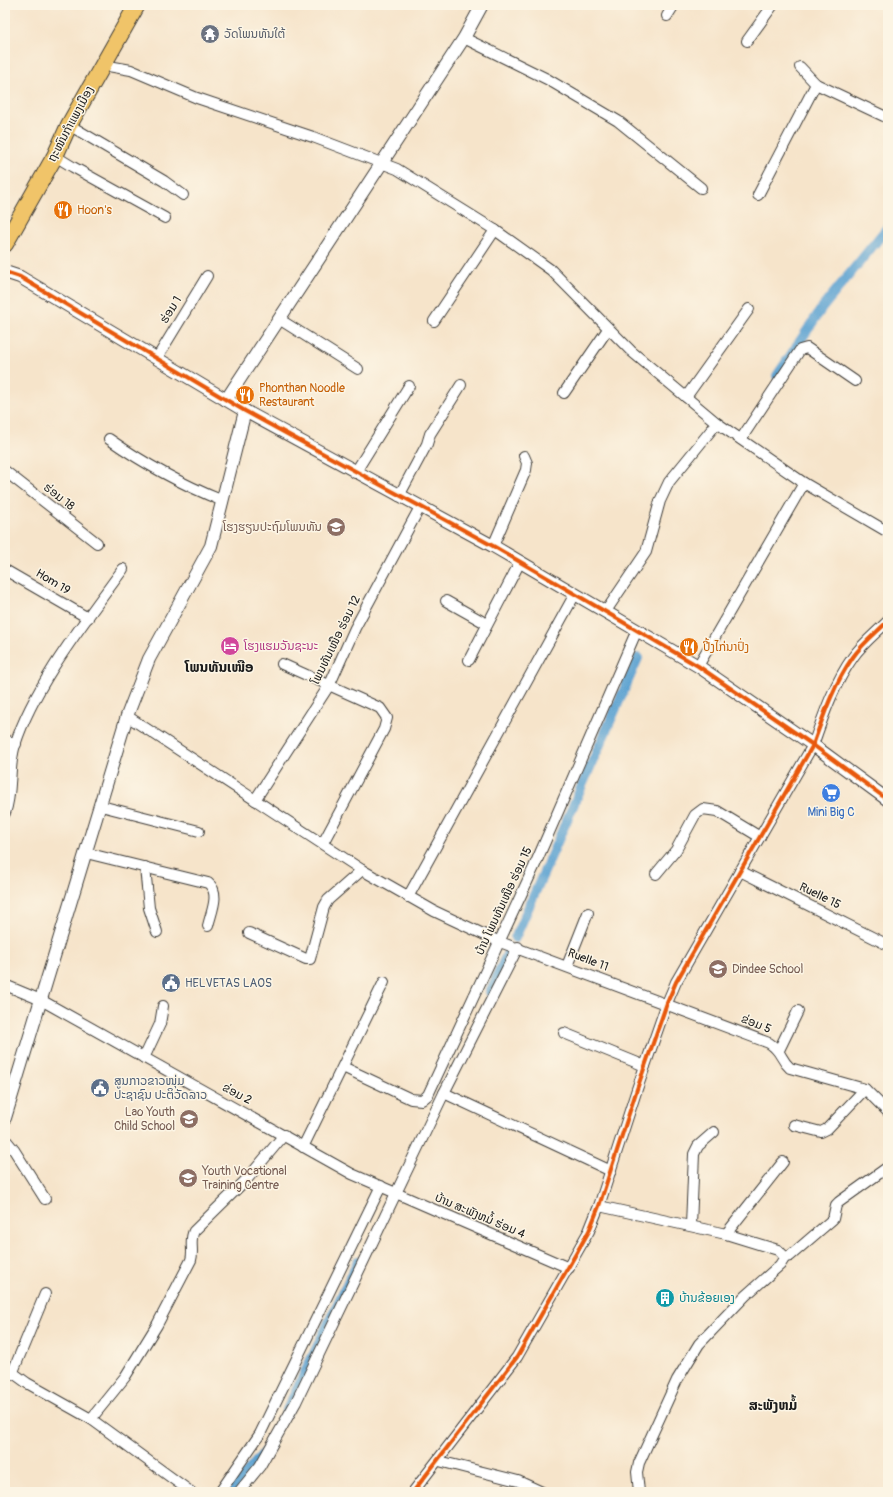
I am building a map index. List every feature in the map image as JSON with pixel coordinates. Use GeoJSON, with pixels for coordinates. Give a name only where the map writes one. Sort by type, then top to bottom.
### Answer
{"type":"FeatureCollection","features":[{"type":"Feature","properties":{"kind":"main road","name":"ຖະໜົນກຳແພງເມືອງ"},"geometry":{"type":"LineString","coordinates":[[5,244],[55,156],[69,125],[137,5]]}},
{"type":"Feature","properties":{"kind":"street"},"geometry":{"type":"LineString","coordinates":[[226,400],[464,38],[482,5]]}},
{"type":"Feature","properties":{"kind":"street"},"geometry":{"type":"LineString","coordinates":[[667,16],[673,5]]}},
{"type":"Feature","properties":{"kind":"street"},"geometry":{"type":"LineString","coordinates":[[747,41],[773,5]]}},
{"type":"Feature","properties":{"kind":"street"},"geometry":{"type":"LineString","coordinates":[[464,38],[547,79],[618,121],[700,188]]}},
{"type":"Feature","properties":{"kind":"street"},"geometry":{"type":"LineString","coordinates":[[103,65],[131,70],[197,98],[313,136],[397,169],[495,230],[551,270],[631,351],[717,424],[804,483],[888,532]]}},
{"type":"Feature","properties":{"kind":"street"},"geometry":{"type":"LineString","coordinates":[[800,67],[816,84],[820,84],[888,118]]}},
{"type":"Feature","properties":{"kind":"street"},"geometry":{"type":"LineString","coordinates":[[758,195],[816,84]]}},
{"type":"Feature","properties":{"kind":"street"},"geometry":{"type":"LineString","coordinates":[[69,125],[164,181],[183,195]]}},
{"type":"Feature","properties":{"kind":"street"},"geometry":{"type":"LineString","coordinates":[[55,156],[72,168],[165,218]]}},
{"type":"Feature","properties":{"kind":"street"},"geometry":{"type":"LineString","coordinates":[[434,321],[495,230]]}},
{"type":"Feature","properties":{"kind":"street"},"geometry":{"type":"LineString","coordinates":[[5,272],[20,276],[245,411],[355,473],[493,546],[698,666],[813,745],[888,800]]}},
{"type":"Feature","properties":{"kind":"street","name":"ຮ່ອມ 1"},"geometry":{"type":"LineString","coordinates":[[157,358],[207,276]]}},
{"type":"Feature","properties":{"kind":"street"},"geometry":{"type":"LineString","coordinates":[[686,397],[749,309]]}},
{"type":"Feature","properties":{"kind":"street"},"geometry":{"type":"LineString","coordinates":[[279,319],[358,369]]}},
{"type":"Feature","properties":{"kind":"street"},"geometry":{"type":"LineString","coordinates":[[564,393],[608,329]]}},
{"type":"Feature","properties":{"kind":"street"},"geometry":{"type":"LineString","coordinates":[[741,439],[800,350],[807,348],[855,381]]}},
{"type":"Feature","properties":{"kind":"street"},"geometry":{"type":"LineString","coordinates":[[399,496],[427,444],[430,434],[461,385]]}},
{"type":"Feature","properties":{"kind":"street"},"geometry":{"type":"LineString","coordinates":[[355,473],[409,386]]}},
{"type":"Feature","properties":{"kind":"street"},"geometry":{"type":"LineString","coordinates":[[5,1118],[101,806],[127,716],[149,659],[211,546],[245,411]]}},
{"type":"Feature","properties":{"kind":"street"},"geometry":{"type":"LineString","coordinates":[[606,612],[646,552],[660,501],[669,482],[717,424]]}},
{"type":"Feature","properties":{"kind":"street"},"geometry":{"type":"LineString","coordinates":[[110,439],[142,462],[187,486],[223,501]]}},
{"type":"Feature","properties":{"kind":"street"},"geometry":{"type":"LineString","coordinates":[[493,546],[526,470],[527,463],[524,456]]}},
{"type":"Feature","properties":{"kind":"street","name":"ຮ່ອມ 18"},"geometry":{"type":"LineString","coordinates":[[5,471],[97,543]]}},
{"type":"Feature","properties":{"kind":"street"},"geometry":{"type":"LineString","coordinates":[[698,666],[804,483]]}},
{"type":"Feature","properties":{"kind":"street","name":"ໂພນທັນເໜືອ ຮ່ອມ 12"},"geometry":{"type":"LineString","coordinates":[[255,800],[330,684],[355,628],[420,507]]}},
{"type":"Feature","properties":{"kind":"street"},"geometry":{"type":"LineString","coordinates":[[469,660],[520,562]]}},
{"type":"Feature","properties":{"kind":"street"},"geometry":{"type":"LineString","coordinates":[[5,813],[9,797],[11,762],[27,716],[44,684],[122,569]]}},
{"type":"Feature","properties":{"kind":"street","name":"Hom 19"},"geometry":{"type":"LineString","coordinates":[[5,570],[88,618]]}},
{"type":"Feature","properties":{"kind":"street"},"geometry":{"type":"LineString","coordinates":[[408,897],[575,594]]}},
{"type":"Feature","properties":{"kind":"street"},"geometry":{"type":"LineString","coordinates":[[446,601],[487,624]]}},
{"type":"Feature","properties":{"kind":"street"},"geometry":{"type":"LineString","coordinates":[[413,1492],[439,1461],[517,1357],[569,1268],[589,1231],[599,1206],[667,1003],[690,956],[813,745],[828,702],[841,676],[854,656],[888,621]]}},
{"type":"Feature","properties":{"kind":"street","name":"ບ້ານ ໂພນທັນເໜືອ ຮ່ອມ 15"},"geometry":{"type":"LineString","coordinates":[[343,1068],[411,1099],[422,1100],[428,1095],[534,868],[637,630]]}},
{"type":"Feature","properties":{"kind":"street"},"geometry":{"type":"LineString","coordinates":[[282,664],[330,684],[380,708],[387,718],[384,728],[323,843]]}},
{"type":"Feature","properties":{"kind":"street","name":"Ruelle 11"},"geometry":{"type":"LineString","coordinates":[[127,716],[323,843],[362,870],[408,897],[440,914],[500,942],[518,947],[667,1003]]}},
{"type":"Feature","properties":{"kind":"street"},"geometry":{"type":"LineString","coordinates":[[5,740],[16,744]]}},
{"type":"Feature","properties":{"kind":"street"},"geometry":{"type":"LineString","coordinates":[[101,806],[199,831]]}},
{"type":"Feature","properties":{"kind":"street"},"geometry":{"type":"LineString","coordinates":[[656,874],[676,850],[694,815],[703,809],[717,811],[760,837]]}},
{"type":"Feature","properties":{"kind":"street"},"geometry":{"type":"LineString","coordinates":[[86,852],[208,883],[211,886],[215,896],[208,926]]}},
{"type":"Feature","properties":{"kind":"street"},"geometry":{"type":"LineString","coordinates":[[145,867],[151,920],[157,932]]}},
{"type":"Feature","properties":{"kind":"street"},"geometry":{"type":"LineString","coordinates":[[249,933],[306,959],[310,959],[324,907],[328,900],[362,870]]}},
{"type":"Feature","properties":{"kind":"street","name":"Ruelle 15"},"geometry":{"type":"LineString","coordinates":[[740,871],[888,945]]}},
{"type":"Feature","properties":{"kind":"street"},"geometry":{"type":"LineString","coordinates":[[567,966],[588,913]]}},
{"type":"Feature","properties":{"kind":"street"},"geometry":{"type":"LineString","coordinates":[[239,1492],[260,1466],[296,1402],[398,1194],[444,1094],[518,947]]}},
{"type":"Feature","properties":{"kind":"street"},"geometry":{"type":"LineString","coordinates":[[303,1147],[384,982]]}},
{"type":"Feature","properties":{"kind":"street","name":"ຂ່ອມ 2"},"geometry":{"type":"LineString","coordinates":[[5,985],[41,1000],[352,1174],[380,1186]]}},
{"type":"Feature","properties":{"kind":"street","name":"ຂ່ອມ 5"},"geometry":{"type":"LineString","coordinates":[[667,1003],[769,1043],[779,1050],[783,1062],[790,1068],[865,1089],[888,1112]]}},
{"type":"Feature","properties":{"kind":"street"},"geometry":{"type":"LineString","coordinates":[[144,1058],[163,1016],[163,1006]]}},
{"type":"Feature","properties":{"kind":"street"},"geometry":{"type":"LineString","coordinates":[[779,1050],[798,1011]]}},
{"type":"Feature","properties":{"kind":"street"},"geometry":{"type":"LineString","coordinates":[[564,1033],[645,1066]]}},
{"type":"Feature","properties":{"kind":"street"},"geometry":{"type":"LineString","coordinates":[[794,1125],[821,1132],[827,1129],[865,1089]]}},
{"type":"Feature","properties":{"kind":"street"},"geometry":{"type":"LineString","coordinates":[[444,1094],[611,1171]]}},
{"type":"Feature","properties":{"kind":"street"},"geometry":{"type":"LineString","coordinates":[[691,1225],[694,1154],[698,1146],[714,1132]]}},
{"type":"Feature","properties":{"kind":"street"},"geometry":{"type":"LineString","coordinates":[[91,1419],[125,1377],[157,1325],[194,1253],[192,1235],[194,1231],[248,1178],[284,1135]]}},
{"type":"Feature","properties":{"kind":"street"},"geometry":{"type":"LineString","coordinates":[[5,1139],[14,1150],[45,1199]]}},
{"type":"Feature","properties":{"kind":"street"},"geometry":{"type":"LineString","coordinates":[[726,1234],[783,1162]]}},
{"type":"Feature","properties":{"kind":"street"},"geometry":{"type":"LineString","coordinates":[[640,1492],[637,1472],[639,1463],[677,1380],[699,1344],[745,1296],[780,1265],[785,1257],[790,1256],[833,1219],[836,1205],[839,1202],[888,1167]]}},
{"type":"Feature","properties":{"kind":"street"},"geometry":{"type":"LineString","coordinates":[[220,1492],[260,1434],[380,1186]]}},
{"type":"Feature","properties":{"kind":"street","name":"ບ້ານ ສະພັງຫມໍ້ ຮ່ອມ 4"},"geometry":{"type":"LineString","coordinates":[[380,1186],[569,1268]]}},
{"type":"Feature","properties":{"kind":"street"},"geometry":{"type":"LineString","coordinates":[[599,1206],[691,1225],[726,1234],[778,1250],[785,1257]]}},
{"type":"Feature","properties":{"kind":"street"},"geometry":{"type":"LineString","coordinates":[[45,1294],[9,1371],[91,1419],[191,1492]]}},
{"type":"Feature","properties":{"kind":"street"},"geometry":{"type":"LineString","coordinates":[[439,1461],[518,1481],[542,1492]]}},
{"type":"Feature","properties":{"kind":"waterway"},"geometry":{"type":"LineString","coordinates":[[777,376],[822,308],[888,227]]}},
{"type":"Feature","properties":{"kind":"waterway"},"geometry":{"type":"LineString","coordinates":[[515,938],[638,658]]}},
{"type":"Feature","properties":{"kind":"waterway"},"geometry":{"type":"LineString","coordinates":[[490,992],[508,952]]}},
{"type":"Feature","properties":{"kind":"waterway"},"geometry":{"type":"LineString","coordinates":[[286,1412],[358,1261]]}},
{"type":"Feature","properties":{"kind":"waterway"},"geometry":{"type":"LineString","coordinates":[[230,1492],[268,1448]]}},
{"type":"Feature","properties":{"kind":"cycle path"},"geometry":{"type":"LineString","coordinates":[[5,272],[20,277],[245,411],[493,546],[698,666],[813,745],[888,800]]}},
{"type":"Feature","properties":{"kind":"cycle path"},"geometry":{"type":"LineString","coordinates":[[413,1492],[517,1357],[589,1231],[599,1206],[667,1003],[676,982],[813,745],[830,700],[846,667],[869,639],[888,621]]}},
{"type":"Feature","properties":{"kind":"place","name":"ວັດໂພນທັນໃຕ້"},"geometry":{"type":"Point","coordinates":[210,34]}},
{"type":"Feature","properties":{"kind":"place","name":"Hoon's"},"geometry":{"type":"Point","coordinates":[63,210]}},
{"type":"Feature","properties":{"kind":"place","name":"Phonthan Noodle Restaurant"},"geometry":{"type":"Point","coordinates":[245,395]}},
{"type":"Feature","properties":{"kind":"place","name":"ໂຮງຮຽນປະຖົມໂພນທັນ"},"geometry":{"type":"Point","coordinates":[336,527]}},
{"type":"Feature","properties":{"kind":"place","name":"ໂຮງແຮມວັນຊະນະ"},"geometry":{"type":"Point","coordinates":[230,646]}},
{"type":"Feature","properties":{"kind":"place","name":"ປີ້ງໄກ່ນາປົ່ງ"},"geometry":{"type":"Point","coordinates":[689,647]}},
{"type":"Feature","properties":{"kind":"place","name":"Mini Big C"},"geometry":{"type":"Point","coordinates":[831,793]}},
{"type":"Feature","properties":{"kind":"place","name":"Dindee School"},"geometry":{"type":"Point","coordinates":[718,969]}},
{"type":"Feature","properties":{"kind":"place","name":"HELVETAS LAOS"},"geometry":{"type":"Point","coordinates":[171,983]}},
{"type":"Feature","properties":{"kind":"place","name":"ສູນກາວຂາວໜຸ່ມ ປະຊາຊົນ ປະຕິວັດລາວ"},"geometry":{"type":"Point","coordinates":[100,1088]}},
{"type":"Feature","properties":{"kind":"place","name":"Lao Youth Child School"},"geometry":{"type":"Point","coordinates":[189,1119]}},
{"type":"Feature","properties":{"kind":"place","name":"Youth Vocational Training Centre"},"geometry":{"type":"Point","coordinates":[188,1178]}},
{"type":"Feature","properties":{"kind":"place","name":"ບ້ານຂ້ອຍເອງ"},"geometry":{"type":"Point","coordinates":[665,1298]}},
{"type":"Feature","properties":{"kind":"district","name":"ໂພນທັນເໜືອ"},"geometry":{"type":"Point","coordinates":[219,667]}},
{"type":"Feature","properties":{"kind":"district","name":"ສະພັງຫມໍ້"},"geometry":{"type":"Point","coordinates":[773,1405]}}]}
